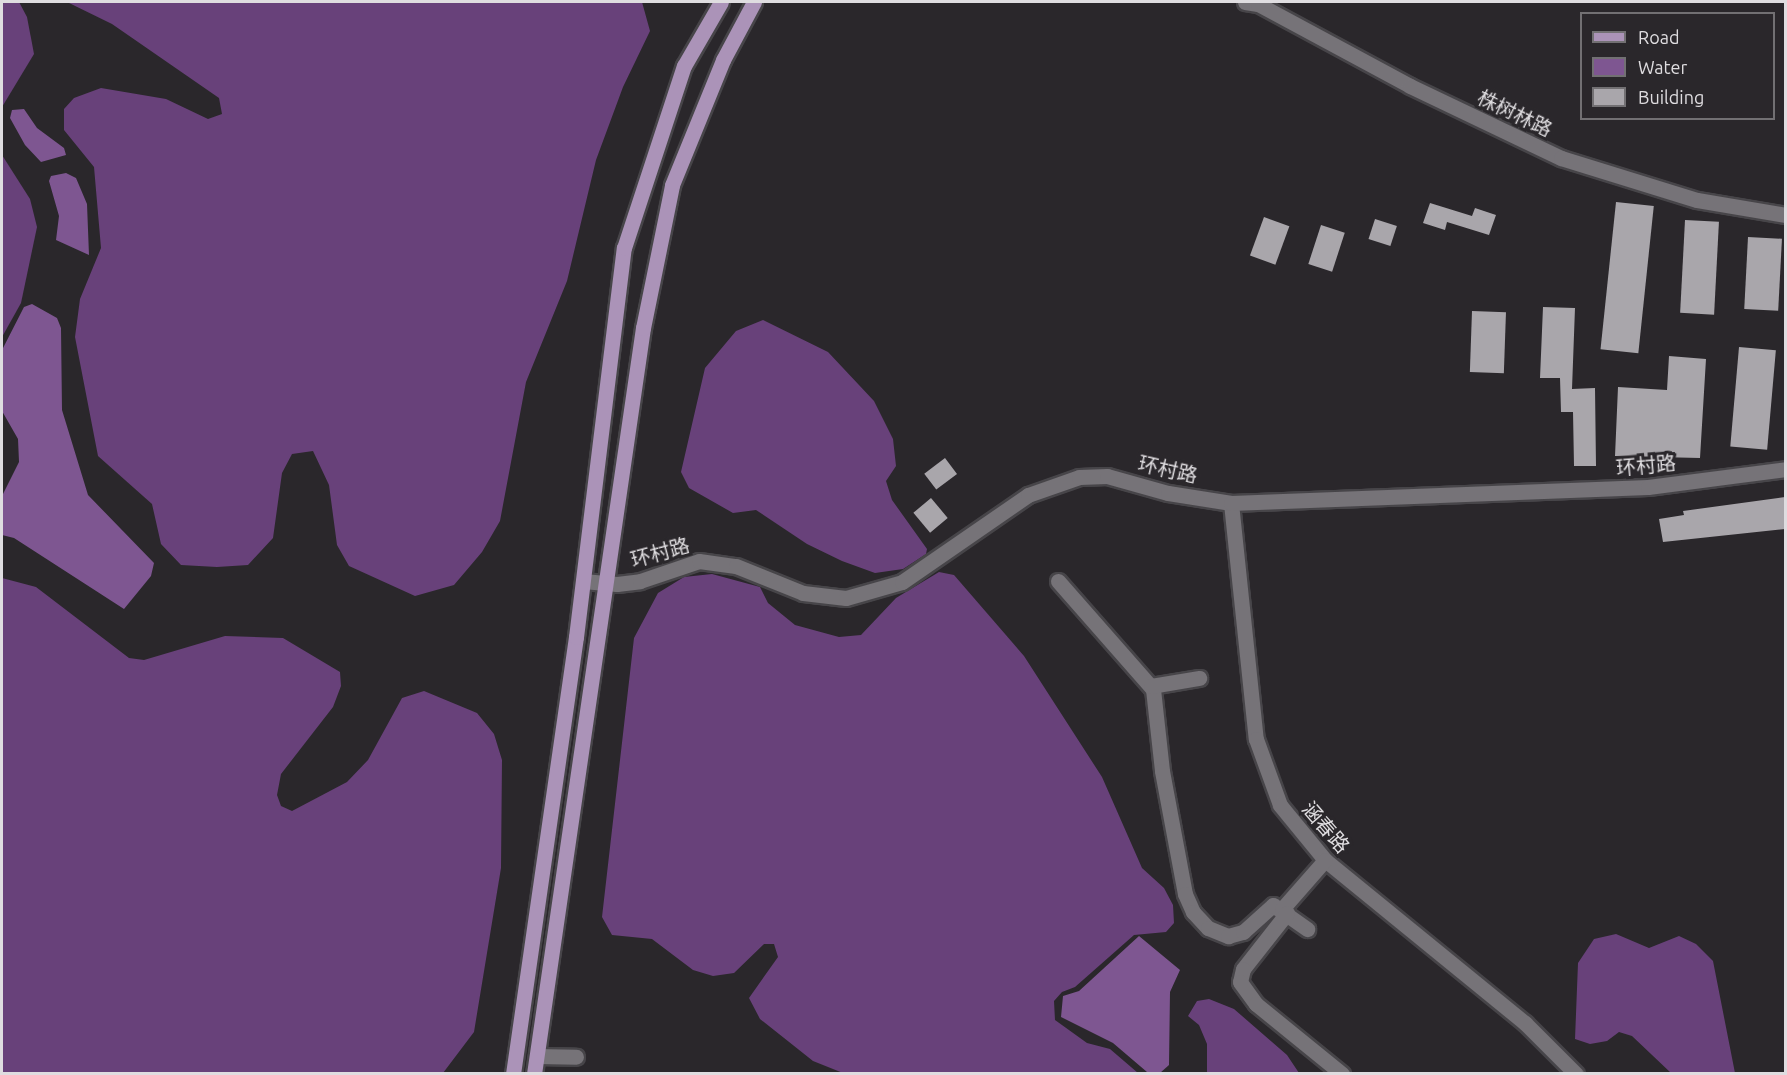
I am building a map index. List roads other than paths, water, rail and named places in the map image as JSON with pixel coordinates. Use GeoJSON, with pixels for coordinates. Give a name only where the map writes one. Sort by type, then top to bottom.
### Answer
{"type":"FeatureCollection","features":[{"type":"Feature","properties":{"kind":"main road"},"geometry":{"type":"LineString","coordinates":[[513,1074],[583,581],[624,248],[684,66],[720,2]]}},
{"type":"Feature","properties":{"kind":"main road"},"geometry":{"type":"LineString","coordinates":[[534,1074],[643,328],[672,185],[723,60],[754,2]]}},
{"type":"Feature","properties":{"kind":"street","name":"株树林路"},"geometry":{"type":"LineString","coordinates":[[1245,2],[1258,4],[1410,86],[1560,158],[1697,200],[1785,215]]}},
{"type":"Feature","properties":{"kind":"street","name":"环村路"},"geometry":{"type":"LineString","coordinates":[[583,581],[606,584],[640,581],[699,561],[736,566],[803,593],[846,598],[902,582],[1028,495],[1079,477],[1107,476],[1168,493],[1231,503],[1647,487],[1785,469]]}},
{"type":"Feature","properties":{"kind":"street","name":"涵春路"},"geometry":{"type":"LineString","coordinates":[[1231,503],[1256,739],[1280,806],[1324,860],[1526,1023],[1576,1074]]}},
{"type":"Feature","properties":{"kind":"street"},"geometry":{"type":"LineString","coordinates":[[1058,581],[1151,686],[1162,771],[1185,894],[1193,912],[1208,928],[1228,936],[1243,932],[1269,906],[1284,911],[1307,929]]}},
{"type":"Feature","properties":{"kind":"street"},"geometry":{"type":"LineString","coordinates":[[1151,686],[1199,678]]}},
{"type":"Feature","properties":{"kind":"street"},"geometry":{"type":"LineString","coordinates":[[1324,860],[1243,969],[1240,981],[1256,1004],[1342,1074]]}},
{"type":"Feature","properties":{"kind":"street"},"geometry":{"type":"LineString","coordinates":[[537,1056],[576,1057]]}},
{"type":"Feature","properties":{"kind":"water"},"geometry":{"type":"Polygon","coordinates":[[[24,109],[37,128],[64,148],[66,155],[41,162],[25,145],[10,118],[12,110],[24,109]]]}},
{"type":"Feature","properties":{"kind":"water"},"geometry":{"type":"Polygon","coordinates":[[[66,173],[76,178],[87,204],[89,255],[56,240],[59,216],[49,181],[51,176],[66,173]]]}},
{"type":"Feature","properties":{"kind":"water"},"geometry":{"type":"Polygon","coordinates":[[[32,304],[57,318],[61,328],[62,410],[88,495],[154,563],[151,576],[124,609],[14,538],[2,535],[2,496],[19,462],[18,439],[2,411],[2,350],[24,307],[32,304]]]}},
{"type":"Feature","properties":{"kind":"water"},"geometry":{"type":"Polygon","coordinates":[[[1139,936],[1180,970],[1170,992],[1169,1065],[1160,1073],[1147,1072],[1113,1043],[1061,1017],[1063,996],[1079,991],[1139,936]]]}}]}
